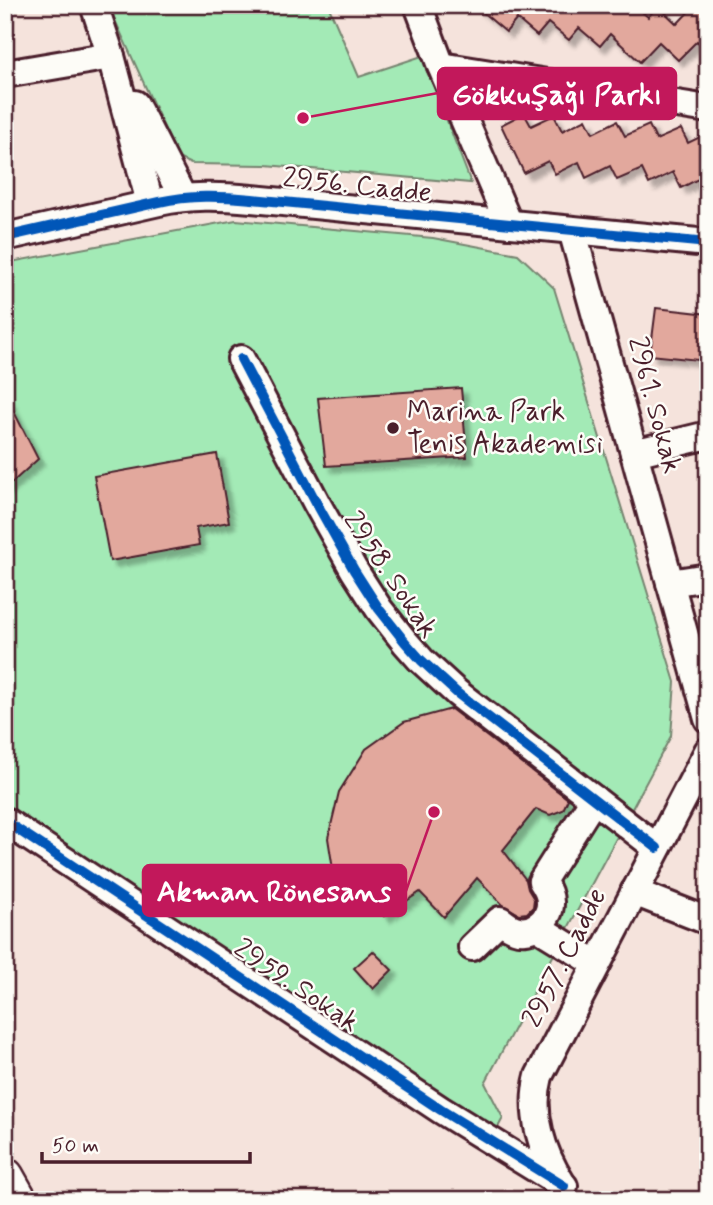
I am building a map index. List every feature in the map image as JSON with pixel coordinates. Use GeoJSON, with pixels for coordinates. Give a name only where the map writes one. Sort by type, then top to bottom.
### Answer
{"type":"FeatureCollection","features":[{"type":"Feature","properties":{"kind":"main road"},"geometry":{"type":"LineString","coordinates":[[5,1177],[18,1200]]}},
{"type":"Feature","properties":{"kind":"street"},"geometry":{"type":"LineString","coordinates":[[94,5],[111,56],[150,203]]}},
{"type":"Feature","properties":{"kind":"street"},"geometry":{"type":"LineString","coordinates":[[418,5],[441,66],[509,224]]}},
{"type":"Feature","properties":{"kind":"street"},"geometry":{"type":"LineString","coordinates":[[5,74],[111,56]]}},
{"type":"Feature","properties":{"kind":"street"},"geometry":{"type":"LineString","coordinates":[[111,56],[183,198]]}},
{"type":"Feature","properties":{"kind":"street"},"geometry":{"type":"LineString","coordinates":[[441,66],[708,110]]}},
{"type":"Feature","properties":{"kind":"street","name":"2956. Cadde"},"geometry":{"type":"LineString","coordinates":[[5,237],[150,203],[183,198],[232,197],[708,243]]}},
{"type":"Feature","properties":{"kind":"street","name":"2961. Sokak"},"geometry":{"type":"LineString","coordinates":[[572,230],[708,719]]}},
{"type":"Feature","properties":{"kind":"street","name":"2958. Sokak"},"geometry":{"type":"LineString","coordinates":[[241,359],[317,504],[366,589],[398,634],[421,660],[457,693],[657,848]]}},
{"type":"Feature","properties":{"kind":"street"},"geometry":{"type":"LineString","coordinates":[[634,453],[708,435]]}},
{"type":"Feature","properties":{"kind":"street"},"geometry":{"type":"LineString","coordinates":[[670,583],[708,578]]}},
{"type":"Feature","properties":{"kind":"street","name":"2957. Cadde"},"geometry":{"type":"LineString","coordinates":[[568,1193],[553,1169],[541,1138],[535,1113],[539,1076],[708,751]]}},
{"type":"Feature","properties":{"kind":"street"},"geometry":{"type":"LineString","coordinates":[[472,947],[500,920],[517,930],[525,931],[537,927],[544,919],[551,903],[542,881],[594,799]]}},
{"type":"Feature","properties":{"kind":"street","name":"2959. Sokak"},"geometry":{"type":"LineString","coordinates":[[5,821],[568,1193]]}},
{"type":"Feature","properties":{"kind":"street"},"geometry":{"type":"LineString","coordinates":[[634,892],[708,921]]}},
{"type":"Feature","properties":{"kind":"street"},"geometry":{"type":"LineString","coordinates":[[537,927],[597,964]]}},
{"type":"Feature","properties":{"kind":"green space"},"geometry":{"type":"Polygon","coordinates":[[[108,5],[328,5],[359,77],[422,56],[471,183],[266,165],[191,164],[178,158],[108,5]]]}},
{"type":"Feature","properties":{"kind":"green space"},"geometry":{"type":"Polygon","coordinates":[[[236,220],[433,238],[518,254],[554,288],[675,682],[671,736],[485,1083],[503,1118],[496,1131],[5,811],[5,263],[236,220]]]}},
{"type":"Feature","properties":{"kind":"building"},"geometry":{"type":"Polygon","coordinates":[[[474,5],[634,5],[648,17],[658,6],[677,24],[698,5],[708,14],[708,52],[697,41],[678,60],[659,42],[640,62],[610,34],[600,46],[579,28],[569,40],[548,23],[537,36],[517,19],[506,32],[474,5]]]}},
{"type":"Feature","properties":{"kind":"building"},"geometry":{"type":"Polygon","coordinates":[[[524,113],[531,126],[554,115],[562,131],[586,119],[593,133],[617,121],[625,136],[649,125],[656,140],[681,129],[688,143],[708,133],[708,174],[681,188],[673,172],[649,184],[642,169],[617,180],[610,166],[586,178],[579,162],[555,174],[548,161],[524,173],[501,125],[524,113]]]}},
{"type":"Feature","properties":{"kind":"building"},"geometry":{"type":"Polygon","coordinates":[[[656,308],[708,314],[708,361],[650,355],[656,308]]]}},
{"type":"Feature","properties":{"kind":"building","name":"Marina Park Tenis Akademisi"},"geometry":{"type":"Polygon","coordinates":[[[461,388],[467,457],[326,466],[318,398],[461,388]]]}},
{"type":"Feature","properties":{"kind":"building"},"geometry":{"type":"Polygon","coordinates":[[[5,394],[38,459],[5,489],[5,394]]]}},
{"type":"Feature","properties":{"kind":"building"},"geometry":{"type":"Polygon","coordinates":[[[217,454],[229,522],[196,528],[199,545],[110,561],[94,476],[217,454]]]}},
{"type":"Feature","properties":{"kind":"building"},"geometry":{"type":"Polygon","coordinates":[[[451,709],[568,799],[563,810],[550,815],[536,809],[503,850],[526,880],[534,899],[533,907],[527,913],[519,914],[503,905],[477,878],[444,917],[420,892],[384,916],[360,874],[335,882],[328,838],[339,792],[366,749],[404,722],[451,709]]]}},
{"type":"Feature","properties":{"kind":"building"},"geometry":{"type":"Polygon","coordinates":[[[373,951],[392,970],[373,989],[354,968],[373,951]]]}},
{"type":"Feature","properties":{"kind":"cycle path"},"geometry":{"type":"LineString","coordinates":[[5,237],[171,200],[217,197],[708,243]]}},
{"type":"Feature","properties":{"kind":"cycle path"},"geometry":{"type":"LineString","coordinates":[[241,359],[354,570],[379,609],[405,642],[457,693],[657,848]]}},
{"type":"Feature","properties":{"kind":"cycle path"},"geometry":{"type":"LineString","coordinates":[[5,821],[441,1110],[564,1186]]}},
{"type":"Feature","properties":{"kind":"place","name":"Gökkuşağı Parkı"},"geometry":{"type":"Point","coordinates":[303,118]}},
{"type":"Feature","properties":{"kind":"place","name":"Marina Park Tenis Akademisi"},"geometry":{"type":"Point","coordinates":[393,428]}},
{"type":"Feature","properties":{"kind":"place","name":"Akman Rönesans"},"geometry":{"type":"Point","coordinates":[434,812]}}]}
